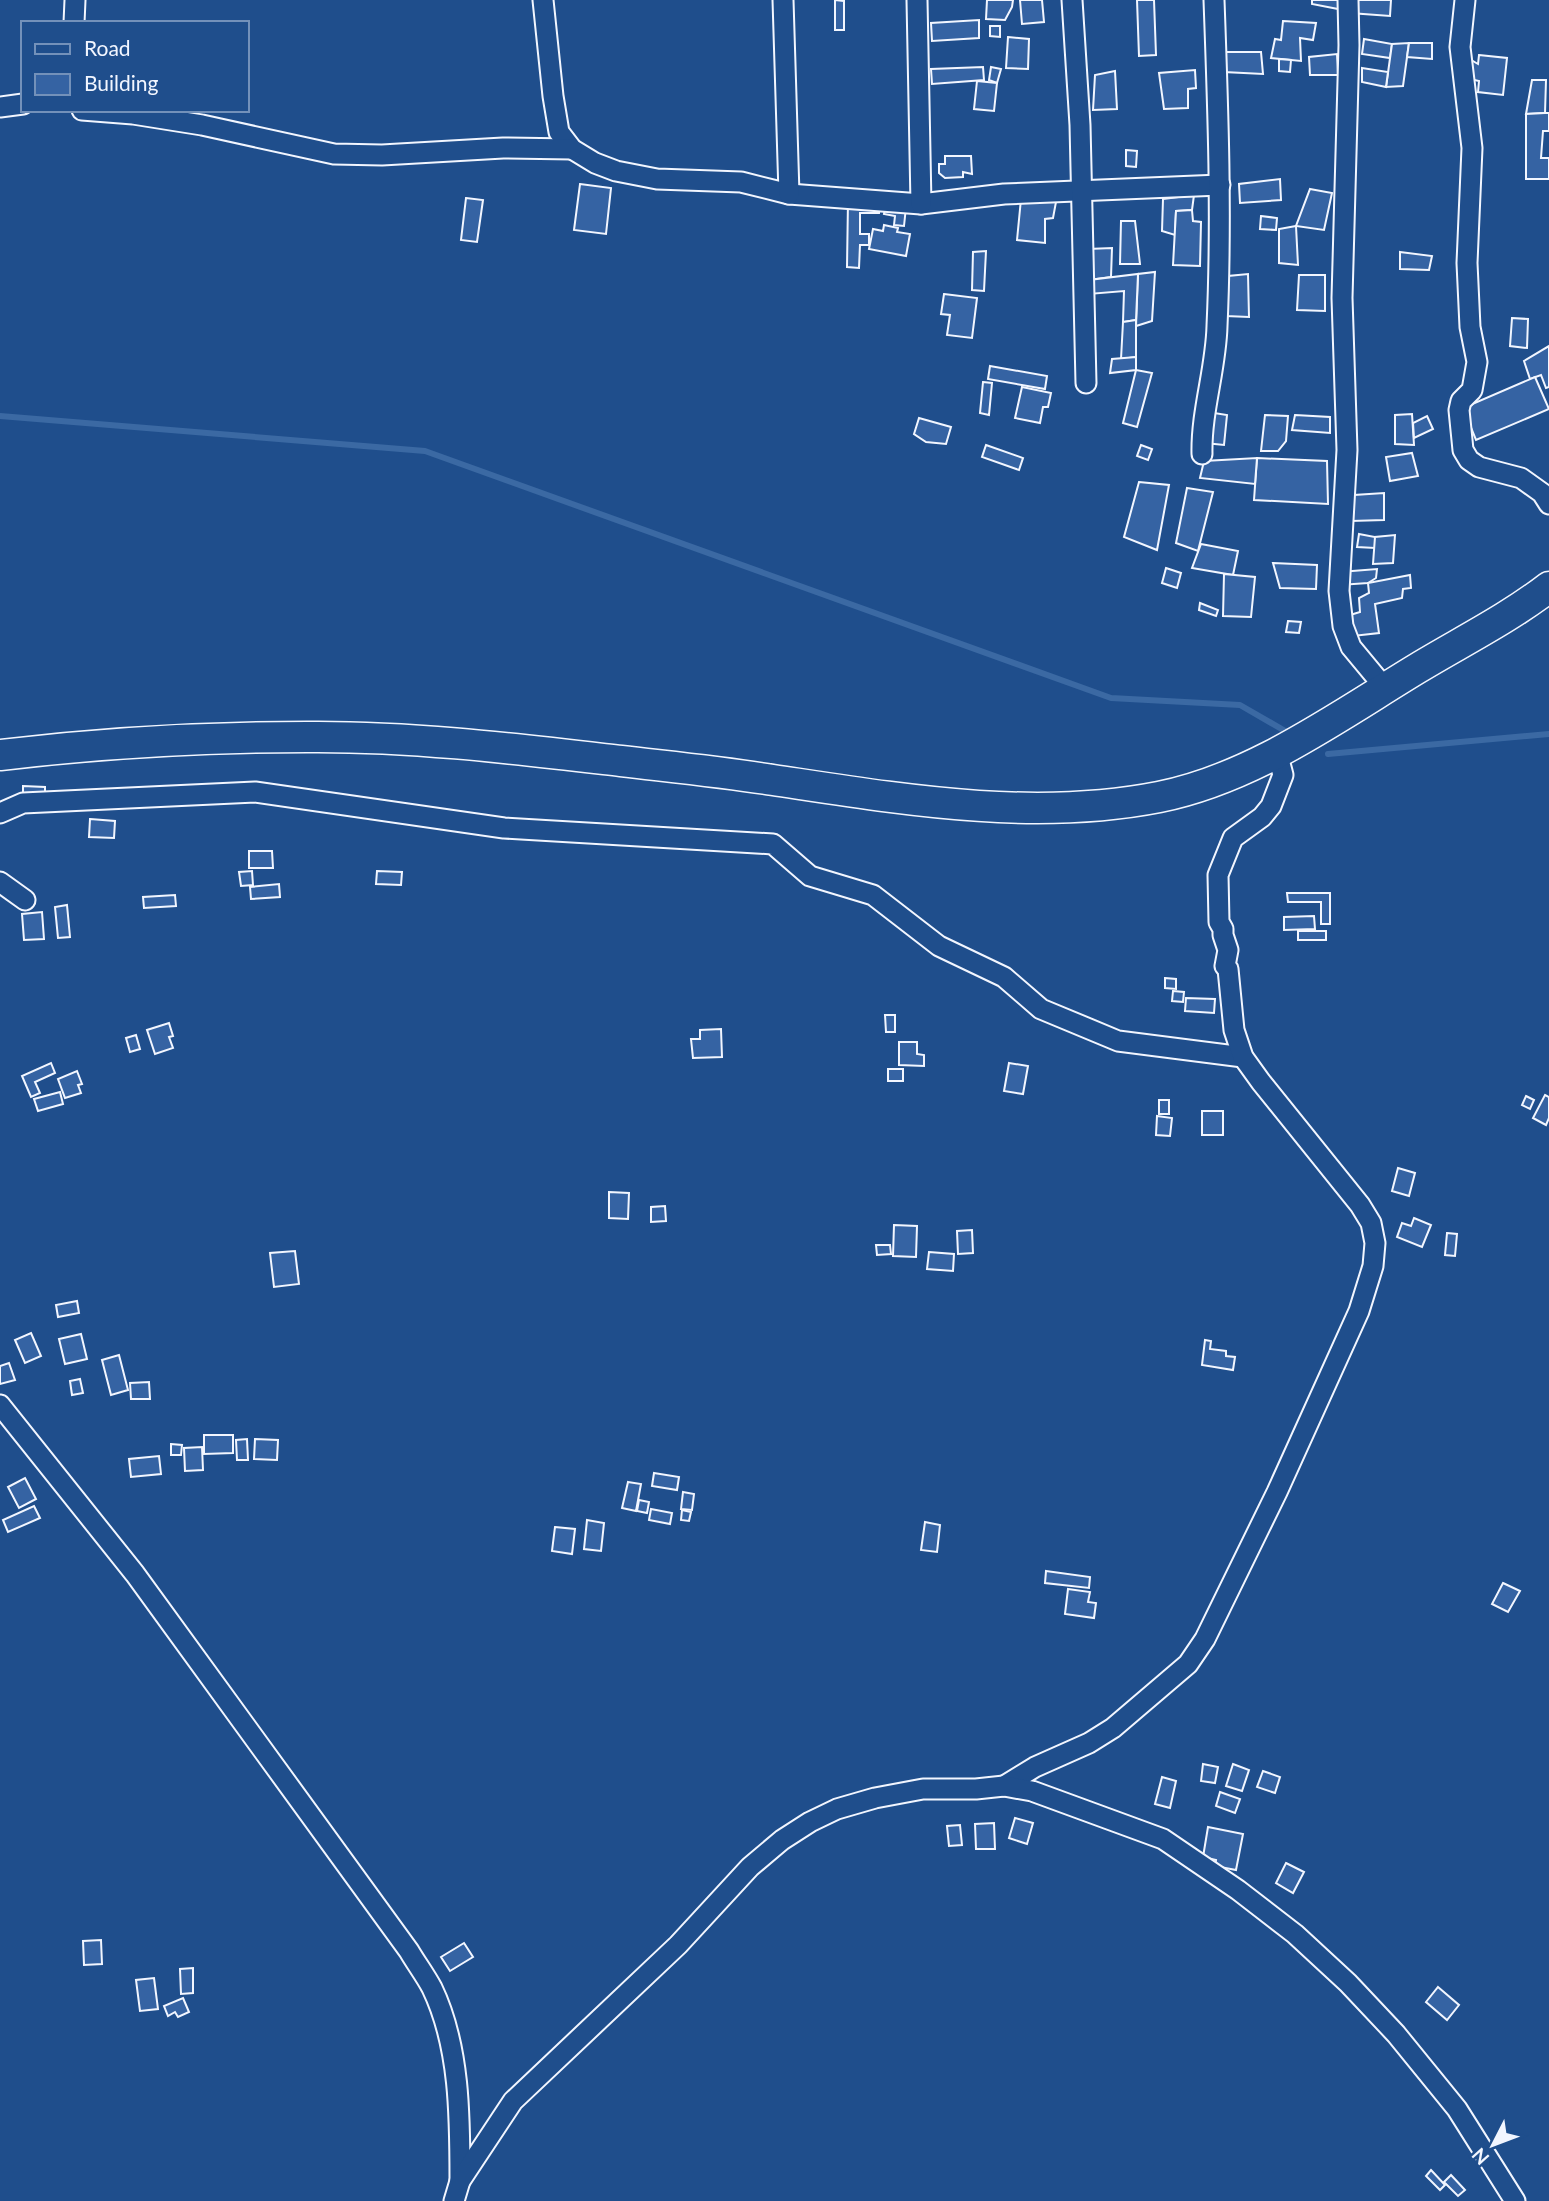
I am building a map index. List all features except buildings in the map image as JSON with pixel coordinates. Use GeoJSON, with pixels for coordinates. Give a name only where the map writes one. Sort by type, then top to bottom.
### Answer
{"type":"FeatureCollection","features":[{"type":"Feature","properties":{"kind":"main road"},"geometry":{"type":"LineString","coordinates":[[4,761],[151,741],[309,737],[406,740],[536,751],[713,772],[895,798],[979,806],[1042,808],[1157,797],[1210,784],[1277,752],[1549,587]]}},
{"type":"Feature","properties":{"kind":"street"},"geometry":{"type":"LineString","coordinates":[[74,21],[75,0]]}},
{"type":"Feature","properties":{"kind":"street"},"geometry":{"type":"LineString","coordinates":[[543,0],[559,132],[572,149],[595,163],[616,171],[657,179],[741,182],[789,194],[921,204],[1004,194],[1220,185]]}},
{"type":"Feature","properties":{"kind":"street"},"geometry":{"type":"LineString","coordinates":[[783,0],[789,194]]}},
{"type":"Feature","properties":{"kind":"street"},"geometry":{"type":"LineString","coordinates":[[917,0],[921,204]]}},
{"type":"Feature","properties":{"kind":"street"},"geometry":{"type":"LineString","coordinates":[[1072,0],[1086,383]]}},
{"type":"Feature","properties":{"kind":"street"},"geometry":{"type":"LineString","coordinates":[[1202,454],[1205,411],[1217,345],[1220,185],[1214,0]]}},
{"type":"Feature","properties":{"kind":"street"},"geometry":{"type":"LineString","coordinates":[[1348,0],[1342,298],[1347,450],[1339,591],[1343,626],[1351,647],[1385,688]]}},
{"type":"Feature","properties":{"kind":"street"},"geometry":{"type":"LineString","coordinates":[[1465,0],[1460,47],[1472,148],[1467,263],[1470,327],[1477,362],[1472,390],[1461,401],[1459,410],[1464,450],[1469,460],[1479,467],[1521,478],[1542,493],[1549,504]]}},
{"type":"Feature","properties":{"kind":"street"},"geometry":{"type":"LineString","coordinates":[[0,107],[21,104]]}},
{"type":"Feature","properties":{"kind":"street"},"geometry":{"type":"LineString","coordinates":[[108,112],[202,125],[334,154],[382,155],[503,148],[572,149]]}},
{"type":"Feature","properties":{"kind":"street"},"geometry":{"type":"LineString","coordinates":[[1004,1786],[1035,1767],[1089,1743],[1113,1728],[1188,1664],[1205,1639],[1265,1516],[1359,1311],[1373,1266],[1375,1242],[1371,1223],[1360,1205],[1243,1057],[1234,1030],[1228,969],[1225,966],[1228,950],[1219,922],[1218,874],[1233,838],[1262,817],[1271,806],[1283,775],[1277,752]]}},
{"type":"Feature","properties":{"kind":"street"},"geometry":{"type":"LineString","coordinates":[[0,813],[23,803],[256,792],[504,828],[773,844],[810,876],[873,895],[939,946],[1004,977],[1041,1009],[1118,1041],[1243,1057]]}},
{"type":"Feature","properties":{"kind":"street"},"geometry":{"type":"LineString","coordinates":[[0,882],[25,900]]}},
{"type":"Feature","properties":{"kind":"street"},"geometry":{"type":"LineString","coordinates":[[0,1405],[135,1574],[409,1951],[432,1988],[448,2030],[460,2120],[460,2181],[454,2201]]}},
{"type":"Feature","properties":{"kind":"street"},"geometry":{"type":"LineString","coordinates":[[460,2181],[513,2101],[678,1945],[750,1867],[782,1840],[837,1809],[876,1798],[923,1789],[1004,1786],[1032,1791],[1163,1839],[1238,1890],[1295,1934],[1348,1983],[1396,2034],[1457,2109],[1515,2201]]}},
{"type":"Feature","properties":{"kind":"waterway"},"geometry":{"type":"LineString","coordinates":[[0,416],[425,451],[1111,698],[1240,705],[1292,735]]}},
{"type":"Feature","properties":{"kind":"waterway"},"geometry":{"type":"LineString","coordinates":[[1328,754],[1549,734]]}}]}
